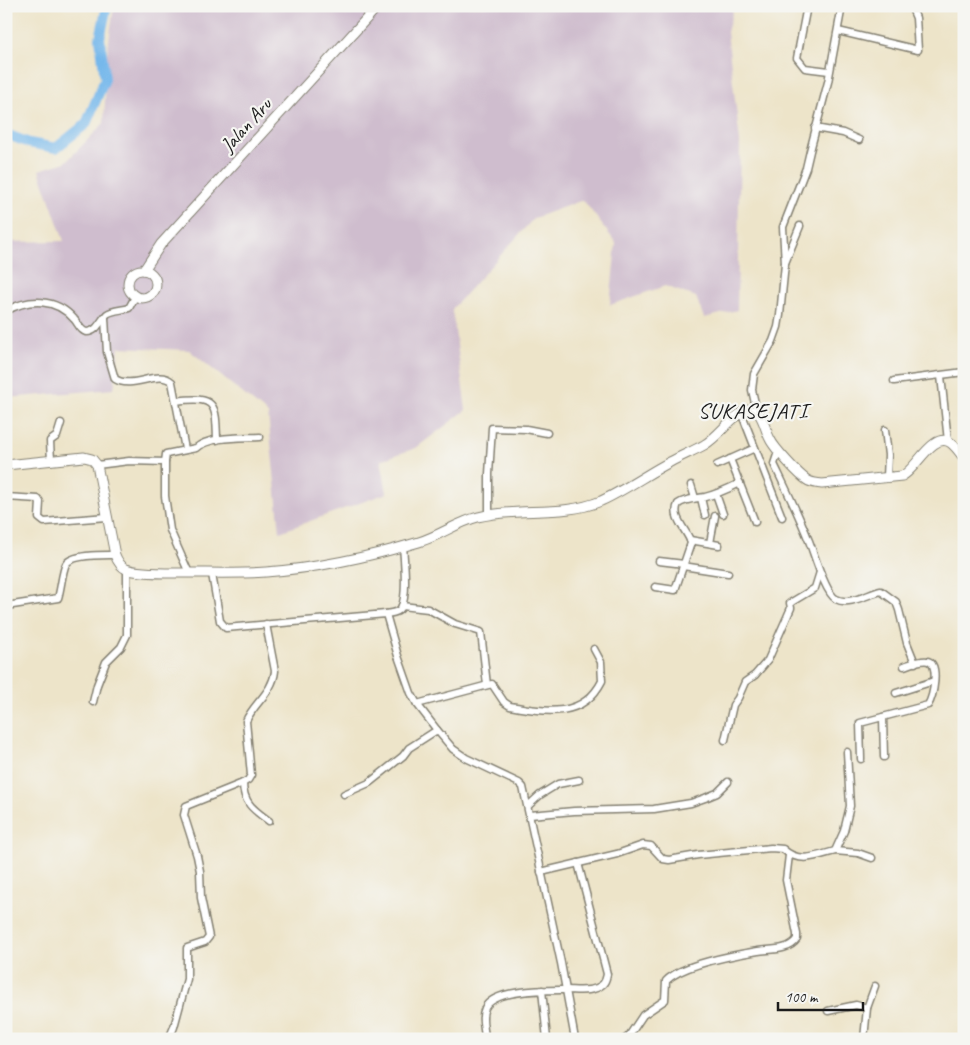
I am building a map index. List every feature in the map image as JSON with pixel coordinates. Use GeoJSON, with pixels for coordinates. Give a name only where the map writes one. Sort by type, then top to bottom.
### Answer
{"type":"FeatureCollection","features":[{"type":"Feature","properties":{"kind":"street","name":"Jalan Aru"},"geometry":{"type":"LineString","coordinates":[[144,270],[161,244],[378,6]]}},
{"type":"Feature","properties":{"kind":"street"},"geometry":{"type":"LineString","coordinates":[[807,6],[797,58],[806,68],[829,71]]}},
{"type":"Feature","properties":{"kind":"street"},"geometry":{"type":"LineString","coordinates":[[842,6],[828,82],[806,168],[783,227],[785,264],[778,327],[773,341],[754,374],[753,401],[770,440],[778,452],[808,482],[822,484],[897,477],[907,474],[936,443],[948,441],[953,444],[964,458]]}},
{"type":"Feature","properties":{"kind":"street"},"geometry":{"type":"LineString","coordinates":[[838,31],[918,50],[916,18],[911,6]]}},
{"type":"Feature","properties":{"kind":"street"},"geometry":{"type":"LineString","coordinates":[[815,128],[843,134],[858,140]]}},
{"type":"Feature","properties":{"kind":"street"},"geometry":{"type":"LineString","coordinates":[[785,264],[800,226]]}},
{"type":"Feature","properties":{"kind":"street"},"geometry":{"type":"LineString","coordinates":[[144,270],[153,276],[155,290],[153,294],[144,298],[135,297],[129,291],[129,278],[135,272],[144,270]]}},
{"type":"Feature","properties":{"kind":"street"},"geometry":{"type":"LineString","coordinates":[[6,311],[20,305],[47,302],[66,312],[83,331],[87,332],[96,329],[109,313],[129,308],[135,297]]}},
{"type":"Feature","properties":{"kind":"street"},"geometry":{"type":"LineString","coordinates":[[105,318],[107,352],[115,379],[128,382],[167,378],[172,382],[185,449]]}},
{"type":"Feature","properties":{"kind":"street"},"geometry":{"type":"LineString","coordinates":[[894,381],[964,372]]}},
{"type":"Feature","properties":{"kind":"street"},"geometry":{"type":"LineString","coordinates":[[941,376],[948,441]]}},
{"type":"Feature","properties":{"kind":"street"},"geometry":{"type":"LineString","coordinates":[[176,400],[196,398],[209,402],[216,416],[217,440]]}},
{"type":"Feature","properties":{"kind":"street"},"geometry":{"type":"LineString","coordinates":[[6,465],[84,457],[92,459],[97,466],[115,554],[122,566],[127,569],[212,574],[265,572],[339,562],[403,546],[435,536],[476,517],[576,508],[600,501],[704,445],[715,438],[741,412],[748,410],[757,412]]}},
{"type":"Feature","properties":{"kind":"street"},"geometry":{"type":"LineString","coordinates":[[741,412],[782,517]]}},
{"type":"Feature","properties":{"kind":"street"},"geometry":{"type":"LineString","coordinates":[[51,461],[50,441],[57,436],[61,423]]}},
{"type":"Feature","properties":{"kind":"street"},"geometry":{"type":"LineString","coordinates":[[489,515],[488,474],[492,428],[526,429],[547,433]]}},
{"type":"Feature","properties":{"kind":"street"},"geometry":{"type":"LineString","coordinates":[[885,430],[888,456],[887,477]]}},
{"type":"Feature","properties":{"kind":"street"},"geometry":{"type":"LineString","coordinates":[[189,573],[170,530],[165,496],[165,454],[196,448],[217,440],[260,437]]}},
{"type":"Feature","properties":{"kind":"street"},"geometry":{"type":"LineString","coordinates":[[717,465],[754,448]]}},
{"type":"Feature","properties":{"kind":"street"},"geometry":{"type":"LineString","coordinates":[[778,452],[774,464],[809,540],[820,572],[833,596],[838,600],[848,601],[881,591],[896,602],[915,663]]}},
{"type":"Feature","properties":{"kind":"street"},"geometry":{"type":"LineString","coordinates":[[730,459],[755,522]]}},
{"type":"Feature","properties":{"kind":"street"},"geometry":{"type":"LineString","coordinates":[[97,466],[129,462],[165,462]]}},
{"type":"Feature","properties":{"kind":"street"},"geometry":{"type":"LineString","coordinates":[[655,587],[675,590],[691,543],[681,526],[676,507],[680,502],[716,494],[740,483]]}},
{"type":"Feature","properties":{"kind":"street"},"geometry":{"type":"LineString","coordinates":[[691,484],[705,515]]}},
{"type":"Feature","properties":{"kind":"street"},"geometry":{"type":"LineString","coordinates":[[716,494],[723,514]]}},
{"type":"Feature","properties":{"kind":"street"},"geometry":{"type":"LineString","coordinates":[[6,497],[38,500],[40,502],[39,518],[44,522],[107,517]]}},
{"type":"Feature","properties":{"kind":"street"},"geometry":{"type":"LineString","coordinates":[[710,543],[715,516]]}},
{"type":"Feature","properties":{"kind":"street"},"geometry":{"type":"LineString","coordinates":[[690,540],[718,545]]}},
{"type":"Feature","properties":{"kind":"street"},"geometry":{"type":"LineString","coordinates":[[212,574],[220,621],[226,628],[386,614],[398,611],[402,606],[405,578],[403,546]]}},
{"type":"Feature","properties":{"kind":"street"},"geometry":{"type":"LineString","coordinates":[[6,606],[58,598],[66,564],[71,560],[77,557],[115,554]]}},
{"type":"Feature","properties":{"kind":"street"},"geometry":{"type":"LineString","coordinates":[[659,561],[728,573]]}},
{"type":"Feature","properties":{"kind":"street"},"geometry":{"type":"LineString","coordinates":[[94,702],[97,685],[106,662],[121,647],[127,635],[127,569]]}},
{"type":"Feature","properties":{"kind":"street"},"geometry":{"type":"LineString","coordinates":[[725,740],[732,707],[738,698],[744,682],[755,675],[768,660],[791,608],[790,603],[815,588],[820,572]]}},
{"type":"Feature","properties":{"kind":"street"},"geometry":{"type":"LineString","coordinates":[[402,606],[428,609],[455,624],[481,632],[487,685]]}},
{"type":"Feature","properties":{"kind":"street"},"geometry":{"type":"LineString","coordinates":[[386,614],[405,677],[417,704],[437,730],[453,748],[466,758],[521,784],[530,815],[575,1039]]}},
{"type":"Feature","properties":{"kind":"street"},"geometry":{"type":"LineString","coordinates":[[169,1039],[187,979],[187,948],[205,942],[209,937],[200,898],[200,871],[184,809],[186,806],[243,783],[250,778],[246,721],[270,688],[274,678],[274,662],[266,624]]}},
{"type":"Feature","properties":{"kind":"street"},"geometry":{"type":"LineString","coordinates":[[417,704],[487,685],[494,685],[504,702],[510,706],[557,712],[569,710],[588,699],[602,682],[601,662],[594,649]]}},
{"type":"Feature","properties":{"kind":"street"},"geometry":{"type":"LineString","coordinates":[[861,759],[860,723],[928,705],[934,690],[934,670],[932,664],[928,661],[904,666]]}},
{"type":"Feature","properties":{"kind":"street"},"geometry":{"type":"LineString","coordinates":[[896,693],[934,681]]}},
{"type":"Feature","properties":{"kind":"street"},"geometry":{"type":"LineString","coordinates":[[883,717],[884,757]]}},
{"type":"Feature","properties":{"kind":"street"},"geometry":{"type":"LineString","coordinates":[[344,794],[369,783],[403,756],[409,748],[437,730]]}},
{"type":"Feature","properties":{"kind":"street"},"geometry":{"type":"LineString","coordinates":[[835,851],[844,831],[850,806],[847,752]]}},
{"type":"Feature","properties":{"kind":"street"},"geometry":{"type":"LineString","coordinates":[[528,806],[540,795],[558,784],[579,780]]}},
{"type":"Feature","properties":{"kind":"street"},"geometry":{"type":"LineString","coordinates":[[530,815],[574,811],[654,809],[692,803],[717,793],[728,782]]}},
{"type":"Feature","properties":{"kind":"street"},"geometry":{"type":"LineString","coordinates":[[243,783],[243,793],[247,801],[254,810],[269,821]]}},
{"type":"Feature","properties":{"kind":"street"},"geometry":{"type":"LineString","coordinates":[[541,872],[617,854],[643,845],[651,846],[664,858],[670,860],[698,855],[771,848],[783,849],[789,855],[800,858],[835,851],[846,851],[872,858]]}},
{"type":"Feature","properties":{"kind":"street"},"geometry":{"type":"LineString","coordinates":[[625,1039],[630,1036],[643,1015],[665,1000],[666,981],[677,972],[750,952],[781,948],[792,945],[795,942],[797,939],[786,880],[789,855]]}},
{"type":"Feature","properties":{"kind":"street"},"geometry":{"type":"LineString","coordinates":[[484,1039],[484,1010],[492,1000],[510,994],[542,990],[587,990],[602,985],[606,979],[607,974],[578,862]]}},
{"type":"Feature","properties":{"kind":"street"},"geometry":{"type":"LineString","coordinates":[[864,1039],[867,1008],[875,986]]}},
{"type":"Feature","properties":{"kind":"street"},"geometry":{"type":"LineString","coordinates":[[542,990],[547,1039]]}},
{"type":"Feature","properties":{"kind":"street"},"geometry":{"type":"LineString","coordinates":[[828,1011],[856,1005],[867,1008]]}},
{"type":"Feature","properties":{"kind":"shaded area"},"geometry":{"type":"Polygon","coordinates":[[[114,6],[734,6],[727,32],[740,142],[737,310],[704,318],[696,297],[665,286],[610,305],[616,243],[583,200],[534,218],[452,309],[466,410],[416,448],[381,460],[387,493],[280,532],[268,414],[189,350],[119,347],[114,389],[6,398],[6,242],[64,241],[39,170],[66,162],[104,123],[107,55],[114,6]]]}},
{"type":"Feature","properties":{"kind":"waterway"},"geometry":{"type":"LineString","coordinates":[[6,134],[29,143],[56,148],[86,124],[105,79],[100,38],[107,6]]}},
{"type":"Feature","properties":{"kind":"district","name":"SUKASEJATI"},"geometry":{"type":"Point","coordinates":[753,411]}}]}
